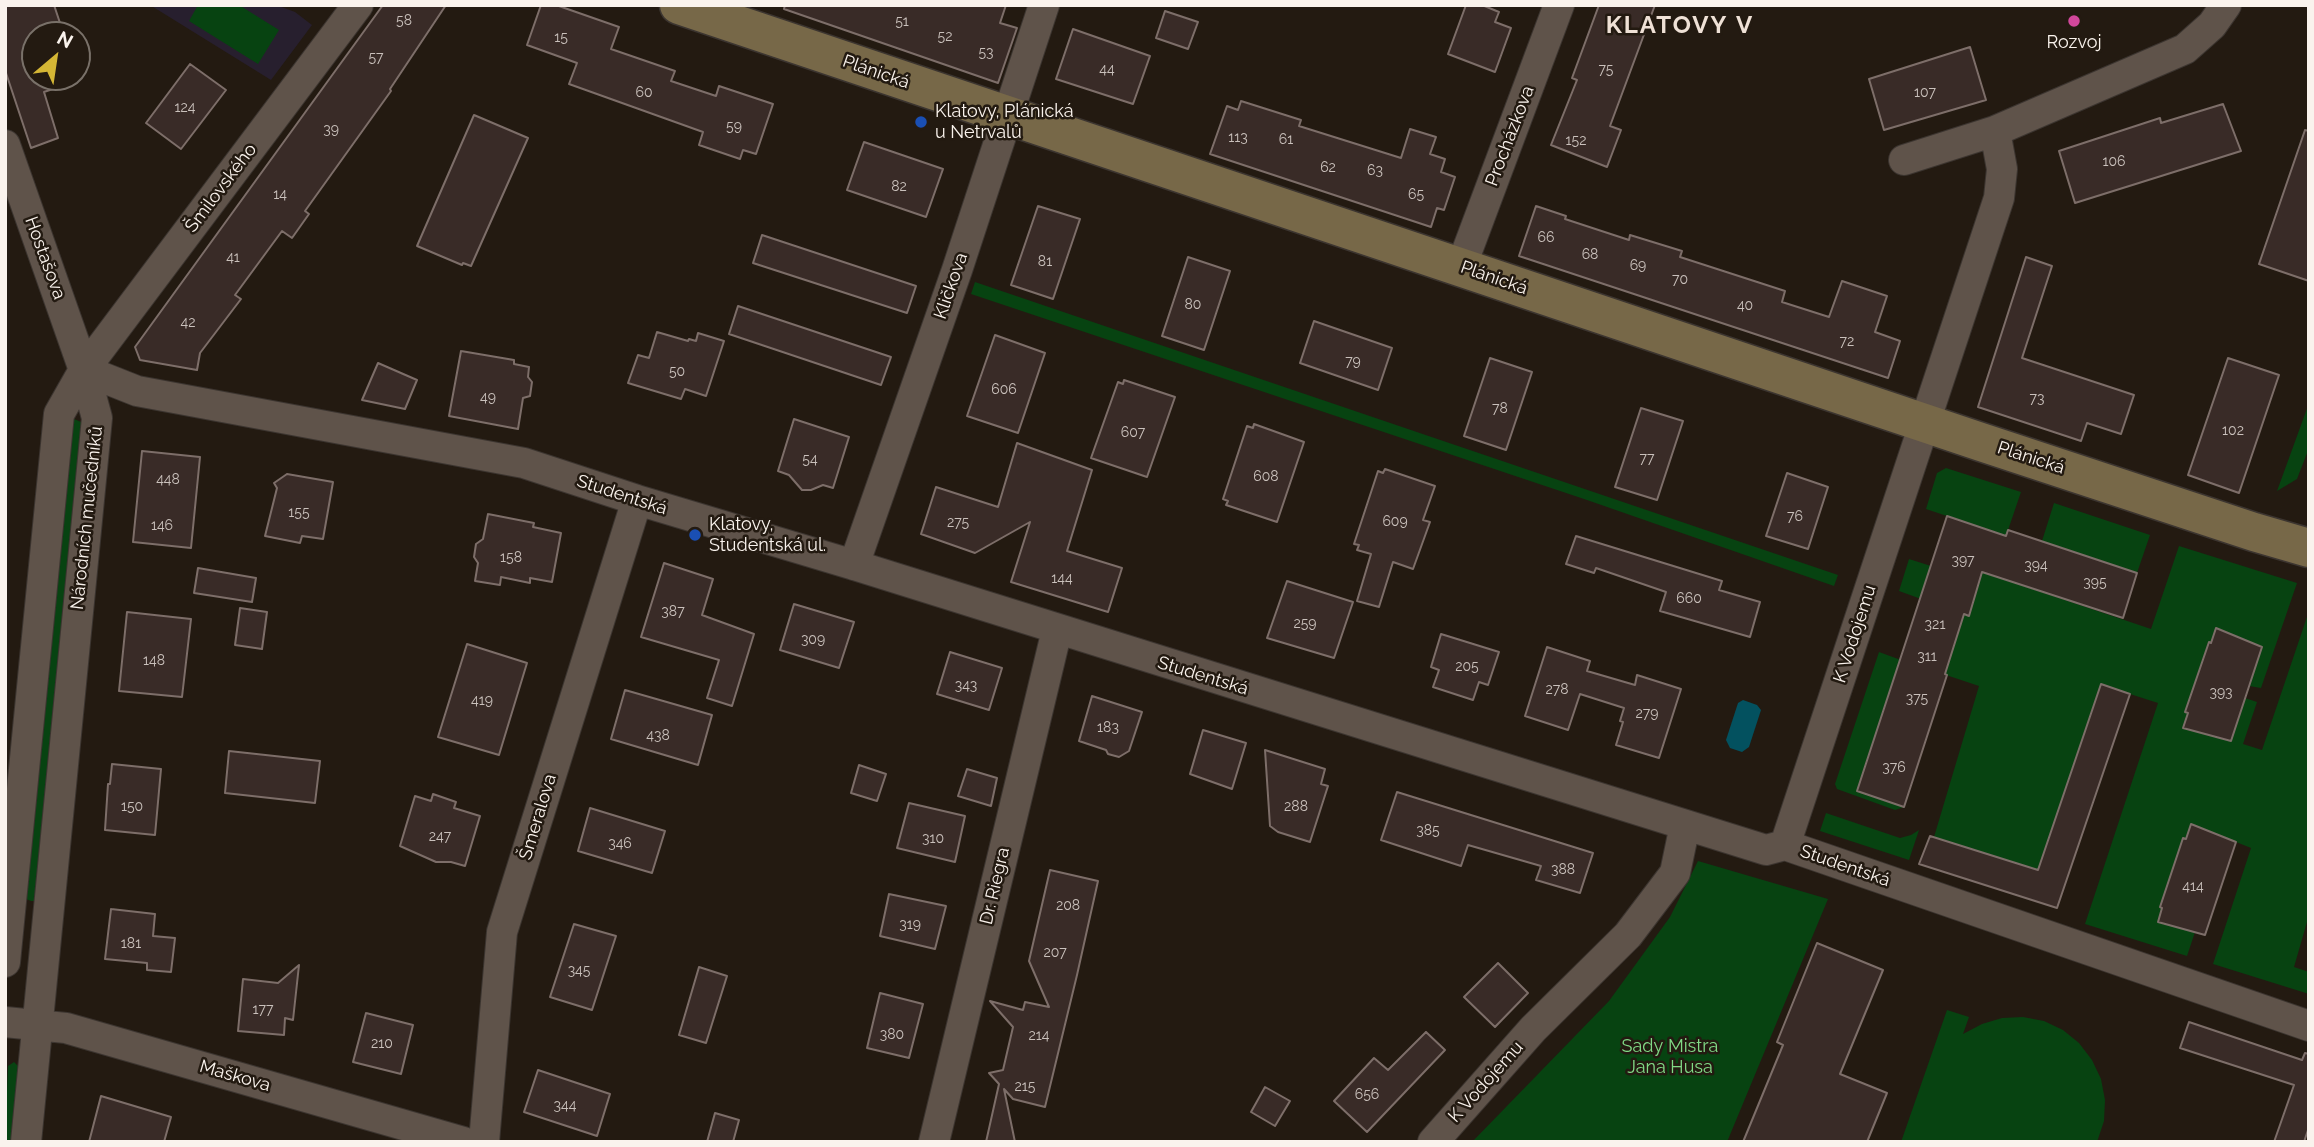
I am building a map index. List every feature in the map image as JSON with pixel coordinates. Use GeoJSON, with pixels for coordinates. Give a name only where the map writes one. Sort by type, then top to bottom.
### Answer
{"type":"FeatureCollection","features":[{"type":"Feature","properties":{"kind":"main road","name":"Plánická"},"geometry":{"type":"LineString","coordinates":[[679,5],[1925,423],[2241,527],[2308,543]]}},
{"type":"Feature","properties":{"kind":"street","name":"Šmilovského"},"geometry":{"type":"LineString","coordinates":[[84,370],[358,5]]}},
{"type":"Feature","properties":{"kind":"street","name":"Kličkova"},"geometry":{"type":"LineString","coordinates":[[854,565],[1044,5]]}},
{"type":"Feature","properties":{"kind":"street","name":"Procházkova"},"geometry":{"type":"LineString","coordinates":[[1461,267],[1559,5]]}},
{"type":"Feature","properties":{"kind":"street"},"geometry":{"type":"LineString","coordinates":[[1904,160],[1996,131],[2185,49],[2226,5]]}},
{"type":"Feature","properties":{"kind":"street"},"geometry":{"type":"LineString","coordinates":[[1925,423],[1999,198],[2002,169],[1996,131]]}},
{"type":"Feature","properties":{"kind":"street","name":"Hostašova"},"geometry":{"type":"LineString","coordinates":[[5,145],[84,370]]}},
{"type":"Feature","properties":{"kind":"street","name":"Studentská"},"geometry":{"type":"LineString","coordinates":[[84,370],[137,391],[524,463],[1766,850],[1785,845],[2309,1026]]}},
{"type":"Feature","properties":{"kind":"street"},"geometry":{"type":"LineString","coordinates":[[5,962],[59,414],[84,370]]}},
{"type":"Feature","properties":{"kind":"street","name":"Národních mučedníků"},"geometry":{"type":"LineString","coordinates":[[26,1142],[97,418],[84,370]]}},
{"type":"Feature","properties":{"kind":"street","name":"K Vodojemu"},"geometry":{"type":"LineString","coordinates":[[1785,845],[1925,423]]}},
{"type":"Feature","properties":{"kind":"street","name":"Šmeralova"},"geometry":{"type":"LineString","coordinates":[[484,1142],[502,932],[637,500]]}},
{"type":"Feature","properties":{"kind":"street","name":"Dr. Riegra"},"geometry":{"type":"LineString","coordinates":[[934,1142],[1057,631]]}},
{"type":"Feature","properties":{"kind":"street","name":"K Vodojemu"},"geometry":{"type":"LineString","coordinates":[[1433,1142],[1533,1029],[1628,935],[1675,873],[1685,825]]}},
{"type":"Feature","properties":{"kind":"street"},"geometry":{"type":"LineString","coordinates":[[7,932],[46,936]]}},
{"type":"Feature","properties":{"kind":"street","name":"Maškova"},"geometry":{"type":"LineString","coordinates":[[5,1022],[66,1028],[463,1142]]}},
{"type":"Feature","properties":{"kind":"shaded area"},"geometry":{"type":"Polygon","coordinates":[[[150,5],[276,5],[295,12],[312,25],[271,80],[150,5]]]}},
{"type":"Feature","properties":{"kind":"green space"},"geometry":{"type":"Polygon","coordinates":[[[198,5],[239,5],[279,30],[258,64],[189,21],[198,5]]]}},
{"type":"Feature","properties":{"kind":"green space"},"geometry":{"type":"Polygon","coordinates":[[[975,282],[1838,575],[1834,586],[1587,500],[971,294],[975,282]]]}},
{"type":"Feature","properties":{"kind":"green space"},"geometry":{"type":"Polygon","coordinates":[[[2309,403],[2309,448],[2297,479],[2277,491],[2309,403]]]}},
{"type":"Feature","properties":{"kind":"green space"},"geometry":{"type":"Polygon","coordinates":[[[74,419],[81,422],[81,427],[36,895],[34,901],[31,901],[26,899],[70,422],[74,419]]]}},
{"type":"Feature","properties":{"kind":"green space"},"geometry":{"type":"Polygon","coordinates":[[[1946,468],[2021,492],[2006,536],[1926,509],[1937,473],[1946,468]]]}},
{"type":"Feature","properties":{"kind":"green space"},"geometry":{"type":"Polygon","coordinates":[[[2054,503],[2150,535],[2137,573],[2042,541],[2054,503]]]}},
{"type":"Feature","properties":{"kind":"green space"},"geometry":{"type":"Polygon","coordinates":[[[2179,546],[2297,583],[2261,688],[2249,686],[2262,647],[2216,629],[2211,643],[2208,643],[2185,712],[2188,713],[2184,728],[2206,734],[2245,698],[2257,702],[2243,744],[2262,750],[2309,611],[2309,915],[2294,967],[2309,972],[2309,994],[2213,964],[2251,848],[2191,824],[2186,839],[2183,838],[2160,906],[2162,908],[2158,922],[2195,932],[2187,956],[2085,924],[2158,703],[2102,685],[2038,871],[1934,837],[1979,686],[1943,674],[1964,614],[1969,615],[1982,572],[2151,629],[2179,546]]]}},
{"type":"Feature","properties":{"kind":"green space"},"geometry":{"type":"Polygon","coordinates":[[[1909,559],[1931,566],[1921,599],[1899,591],[1909,559]]]}},
{"type":"Feature","properties":{"kind":"green space"},"geometry":{"type":"Polygon","coordinates":[[[1879,652],[1901,660],[1857,791],[1904,807],[1895,810],[1837,789],[1835,784],[1879,652]]]}},
{"type":"Feature","properties":{"kind":"green space"},"geometry":{"type":"Polygon","coordinates":[[[1826,813],[1900,838],[1919,830],[1909,860],[1820,831],[1826,813]]]}},
{"type":"Feature","properties":{"kind":"green space","name":"Sady Mistra Jana Husa"},"geometry":{"type":"Polygon","coordinates":[[[1698,861],[1828,899],[1727,1142],[1472,1142],[1609,1001],[1670,917],[1698,861]]]}},
{"type":"Feature","properties":{"kind":"green space"},"geometry":{"type":"Polygon","coordinates":[[[1947,1010],[1969,1017],[1963,1034],[2002,1018],[2023,1017],[2044,1021],[2063,1030],[2079,1043],[2092,1060],[2101,1079],[2105,1100],[2104,1121],[2097,1142],[1901,1142],[1947,1010]]]}},
{"type":"Feature","properties":{"kind":"green space"},"geometry":{"type":"Polygon","coordinates":[[[14,1062],[19,1067],[12,1142],[5,1142],[8,1066],[14,1062]]]}},
{"type":"Feature","properties":{"kind":"water"},"geometry":{"type":"Polygon","coordinates":[[[1743,700],[1757,705],[1761,710],[1749,747],[1742,752],[1730,748],[1726,740],[1738,703],[1743,700]]]}},
{"type":"Feature","properties":{"kind":"building"},"geometry":{"type":"Polygon","coordinates":[[[5,5],[54,5],[59,21],[21,21],[21,91],[47,91],[44,92],[58,138],[31,148],[5,70],[5,5]]]}},
{"type":"Feature","properties":{"kind":"building"},"geometry":{"type":"Polygon","coordinates":[[[383,5],[446,5],[391,91],[305,211],[309,214],[292,238],[282,231],[235,295],[241,299],[200,353],[197,370],[140,360],[135,347],[383,5]]]}},
{"type":"Feature","properties":{"kind":"building"},"geometry":{"type":"Polygon","coordinates":[[[541,5],[556,5],[619,27],[611,49],[675,71],[671,81],[716,96],[719,86],[773,104],[756,154],[743,150],[740,159],[699,145],[703,132],[569,84],[577,63],[527,45],[541,5]]]}},
{"type":"Feature","properties":{"kind":"building"},"geometry":{"type":"Polygon","coordinates":[[[785,5],[1006,5],[1000,23],[1017,28],[998,83],[784,9],[785,5]]]}},
{"type":"Feature","properties":{"kind":"building"},"geometry":{"type":"Polygon","coordinates":[[[1466,5],[1482,5],[1499,12],[1495,22],[1511,28],[1495,72],[1448,54],[1466,5]]]}},
{"type":"Feature","properties":{"kind":"building"},"geometry":{"type":"Polygon","coordinates":[[[1599,5],[1655,5],[1610,126],[1621,130],[1607,167],[1551,145],[1577,80],[1572,78],[1599,5]]]}},
{"type":"Feature","properties":{"kind":"building"},"geometry":{"type":"Polygon","coordinates":[[[1165,11],[1198,22],[1188,49],[1156,38],[1165,11]]]}},
{"type":"Feature","properties":{"kind":"building"},"geometry":{"type":"Polygon","coordinates":[[[1073,29],[1150,56],[1133,104],[1056,79],[1073,29]]]}},
{"type":"Feature","properties":{"kind":"building"},"geometry":{"type":"Polygon","coordinates":[[[1970,47],[1986,100],[1884,130],[1869,79],[1970,47]]]}},
{"type":"Feature","properties":{"kind":"building"},"geometry":{"type":"Polygon","coordinates":[[[190,64],[226,90],[181,149],[146,123],[190,64]]]}},
{"type":"Feature","properties":{"kind":"building"},"geometry":{"type":"Polygon","coordinates":[[[1241,101],[1301,120],[1299,126],[1401,158],[1410,129],[1436,137],[1430,154],[1445,159],[1441,172],[1455,177],[1444,210],[1437,208],[1431,227],[1210,154],[1227,106],[1238,110],[1241,101]]]}},
{"type":"Feature","properties":{"kind":"building"},"geometry":{"type":"Polygon","coordinates":[[[2223,104],[2241,151],[2075,203],[2059,151],[2160,118],[2161,123],[2223,104]]]}},
{"type":"Feature","properties":{"kind":"building"},"geometry":{"type":"Polygon","coordinates":[[[474,115],[528,138],[471,266],[462,265],[417,246],[474,115]]]}},
{"type":"Feature","properties":{"kind":"building"},"geometry":{"type":"Polygon","coordinates":[[[2305,130],[2309,131],[2309,281],[2259,264],[2305,130]]]}},
{"type":"Feature","properties":{"kind":"building"},"geometry":{"type":"Polygon","coordinates":[[[864,142],[943,169],[926,217],[847,190],[864,142]]]}},
{"type":"Feature","properties":{"kind":"building"},"geometry":{"type":"Polygon","coordinates":[[[1038,206],[1080,219],[1053,299],[1011,285],[1038,206]]]}},
{"type":"Feature","properties":{"kind":"building"},"geometry":{"type":"Polygon","coordinates":[[[1536,206],[1566,216],[1565,219],[1629,240],[1630,235],[1682,251],[1680,257],[1785,291],[1782,302],[1829,317],[1842,281],[1887,296],[1875,332],[1900,341],[1888,378],[1519,256],[1536,206]]]}},
{"type":"Feature","properties":{"kind":"building"},"geometry":{"type":"Polygon","coordinates":[[[762,235],[916,286],[907,313],[753,263],[762,235]]]}},
{"type":"Feature","properties":{"kind":"building"},"geometry":{"type":"Polygon","coordinates":[[[1188,257],[1230,271],[1204,350],[1162,336],[1188,257]]]}},
{"type":"Feature","properties":{"kind":"building"},"geometry":{"type":"Polygon","coordinates":[[[2026,257],[2052,266],[2022,358],[2134,395],[2121,434],[2087,423],[2081,441],[1978,407],[2026,257]]]}},
{"type":"Feature","properties":{"kind":"building"},"geometry":{"type":"Polygon","coordinates":[[[738,306],[891,357],[881,385],[729,334],[738,306]]]}},
{"type":"Feature","properties":{"kind":"building"},"geometry":{"type":"Polygon","coordinates":[[[1314,321],[1392,348],[1378,390],[1300,363],[1314,321]]]}},
{"type":"Feature","properties":{"kind":"building"},"geometry":{"type":"Polygon","coordinates":[[[657,332],[688,341],[696,341],[698,333],[724,341],[706,396],[685,389],[681,399],[628,383],[638,355],[649,358],[657,332]]]}},
{"type":"Feature","properties":{"kind":"building"},"geometry":{"type":"Polygon","coordinates":[[[995,335],[1045,353],[1018,433],[967,416],[995,335]]]}},
{"type":"Feature","properties":{"kind":"building"},"geometry":{"type":"Polygon","coordinates":[[[461,351],[514,360],[514,364],[529,367],[528,377],[532,382],[530,396],[523,398],[518,429],[449,416],[461,351]]]}},
{"type":"Feature","properties":{"kind":"building"},"geometry":{"type":"Polygon","coordinates":[[[1490,358],[1532,372],[1506,450],[1464,436],[1490,358]]]}},
{"type":"Feature","properties":{"kind":"building"},"geometry":{"type":"Polygon","coordinates":[[[2228,358],[2279,375],[2239,493],[2188,475],[2228,358]]]}},
{"type":"Feature","properties":{"kind":"building"},"geometry":{"type":"Polygon","coordinates":[[[378,363],[417,380],[405,409],[362,400],[378,363]]]}},
{"type":"Feature","properties":{"kind":"building"},"geometry":{"type":"Polygon","coordinates":[[[1124,380],[1175,397],[1147,477],[1091,458],[1118,382],[1123,384],[1124,380]]]}},
{"type":"Feature","properties":{"kind":"building"},"geometry":{"type":"Polygon","coordinates":[[[1641,408],[1683,421],[1657,500],[1615,487],[1641,408]]]}},
{"type":"Feature","properties":{"kind":"building"},"geometry":{"type":"Polygon","coordinates":[[[794,419],[849,437],[833,488],[823,485],[802,490],[789,475],[778,471],[794,419]]]}},
{"type":"Feature","properties":{"kind":"building"},"geometry":{"type":"Polygon","coordinates":[[[1254,424],[1304,442],[1277,522],[1226,505],[1228,501],[1223,499],[1247,426],[1253,428],[1254,424]]]}},
{"type":"Feature","properties":{"kind":"building"},"geometry":{"type":"Polygon","coordinates":[[[1017,443],[1092,470],[1067,551],[1122,568],[1108,612],[1011,582],[1030,522],[975,553],[921,534],[936,487],[998,507],[1017,443]]]}},
{"type":"Feature","properties":{"kind":"building"},"geometry":{"type":"Polygon","coordinates":[[[142,451],[200,457],[191,548],[133,542],[142,451]]]}},
{"type":"Feature","properties":{"kind":"building"},"geometry":{"type":"Polygon","coordinates":[[[1385,469],[1435,486],[1423,520],[1430,522],[1413,569],[1393,562],[1379,607],[1357,601],[1371,554],[1357,550],[1359,545],[1354,544],[1378,471],[1383,473],[1385,469]]]}},
{"type":"Feature","properties":{"kind":"building"},"geometry":{"type":"Polygon","coordinates":[[[1787,473],[1828,487],[1808,549],[1766,536],[1787,473]]]}},
{"type":"Feature","properties":{"kind":"building"},"geometry":{"type":"Polygon","coordinates":[[[287,474],[333,482],[323,539],[302,536],[300,543],[265,536],[277,488],[274,483],[287,474]]]}},
{"type":"Feature","properties":{"kind":"building"},"geometry":{"type":"Polygon","coordinates":[[[488,514],[534,523],[533,527],[561,533],[552,582],[530,578],[530,583],[501,577],[500,585],[475,581],[478,563],[474,557],[476,544],[483,539],[488,514]]]}},
{"type":"Feature","properties":{"kind":"building"},"geometry":{"type":"Polygon","coordinates":[[[1947,516],[2006,536],[2008,530],[2137,573],[2123,618],[1982,572],[1969,616],[1964,614],[1904,807],[1857,791],[1947,516]]]}},
{"type":"Feature","properties":{"kind":"building"},"geometry":{"type":"Polygon","coordinates":[[[1576,536],[1722,581],[1719,590],[1760,602],[1750,637],[1660,611],[1666,592],[1596,568],[1594,573],[1566,564],[1576,536]]]}},
{"type":"Feature","properties":{"kind":"building"},"geometry":{"type":"Polygon","coordinates":[[[664,563],[713,579],[702,615],[754,634],[732,706],[707,698],[719,660],[641,637],[664,563]]]}},
{"type":"Feature","properties":{"kind":"building"},"geometry":{"type":"Polygon","coordinates":[[[198,568],[256,578],[252,602],[194,593],[198,568]]]}},
{"type":"Feature","properties":{"kind":"building"},"geometry":{"type":"Polygon","coordinates":[[[1287,581],[1353,602],[1334,658],[1267,638],[1287,581]]]}},
{"type":"Feature","properties":{"kind":"building"},"geometry":{"type":"Polygon","coordinates":[[[794,604],[854,622],[839,668],[780,650],[794,604]]]}},
{"type":"Feature","properties":{"kind":"building"},"geometry":{"type":"Polygon","coordinates":[[[240,608],[267,612],[262,649],[235,645],[240,608]]]}},
{"type":"Feature","properties":{"kind":"building"},"geometry":{"type":"Polygon","coordinates":[[[127,612],[191,619],[182,697],[119,691],[127,612]]]}},
{"type":"Feature","properties":{"kind":"building"},"geometry":{"type":"Polygon","coordinates":[[[2216,628],[2262,647],[2231,741],[2183,728],[2188,713],[2185,712],[2216,628]]]}},
{"type":"Feature","properties":{"kind":"building"},"geometry":{"type":"Polygon","coordinates":[[[1441,634],[1499,652],[1488,685],[1479,682],[1473,700],[1433,687],[1439,670],[1431,667],[1441,634]]]}},
{"type":"Feature","properties":{"kind":"building"},"geometry":{"type":"Polygon","coordinates":[[[467,644],[527,663],[499,755],[438,737],[467,644]]]}},
{"type":"Feature","properties":{"kind":"building"},"geometry":{"type":"Polygon","coordinates":[[[1547,647],[1590,661],[1587,671],[1635,685],[1637,675],[1681,689],[1659,758],[1616,745],[1624,708],[1580,694],[1568,730],[1525,716],[1547,647]]]}},
{"type":"Feature","properties":{"kind":"building"},"geometry":{"type":"Polygon","coordinates":[[[950,652],[1002,668],[989,710],[937,694],[950,652]]]}},
{"type":"Feature","properties":{"kind":"building"},"geometry":{"type":"Polygon","coordinates":[[[2101,684],[2130,694],[2057,908],[1919,864],[1930,836],[2038,870],[2101,684]]]}},
{"type":"Feature","properties":{"kind":"building"},"geometry":{"type":"Polygon","coordinates":[[[625,690],[712,715],[698,765],[611,739],[625,690]]]}},
{"type":"Feature","properties":{"kind":"building"},"geometry":{"type":"Polygon","coordinates":[[[1092,696],[1142,712],[1129,751],[1119,757],[1079,741],[1092,696]]]}},
{"type":"Feature","properties":{"kind":"building"},"geometry":{"type":"Polygon","coordinates":[[[1203,730],[1246,743],[1232,789],[1190,774],[1203,730]]]}},
{"type":"Feature","properties":{"kind":"building"},"geometry":{"type":"Polygon","coordinates":[[[1265,750],[1325,769],[1321,784],[1328,786],[1310,842],[1278,832],[1270,826],[1265,750]]]}},
{"type":"Feature","properties":{"kind":"building"},"geometry":{"type":"Polygon","coordinates":[[[229,751],[320,761],[315,803],[225,793],[229,751]]]}},
{"type":"Feature","properties":{"kind":"building"},"geometry":{"type":"Polygon","coordinates":[[[112,764],[161,769],[155,835],[105,830],[112,764]]]}},
{"type":"Feature","properties":{"kind":"building"},"geometry":{"type":"Polygon","coordinates":[[[859,765],[886,774],[877,801],[851,793],[859,765]]]}},
{"type":"Feature","properties":{"kind":"building"},"geometry":{"type":"Polygon","coordinates":[[[967,769],[997,778],[991,806],[958,796],[967,769]]]}},
{"type":"Feature","properties":{"kind":"building"},"geometry":{"type":"Polygon","coordinates":[[[1397,792],[1593,853],[1580,893],[1536,880],[1541,866],[1468,845],[1461,866],[1381,840],[1397,792]]]}},
{"type":"Feature","properties":{"kind":"building"},"geometry":{"type":"Polygon","coordinates":[[[433,794],[456,802],[454,808],[480,816],[465,866],[436,862],[400,846],[415,796],[431,801],[433,794]]]}},
{"type":"Feature","properties":{"kind":"building"},"geometry":{"type":"Polygon","coordinates":[[[909,803],[965,816],[955,862],[897,848],[909,803]]]}},
{"type":"Feature","properties":{"kind":"building"},"geometry":{"type":"Polygon","coordinates":[[[590,808],[665,831],[652,873],[578,851],[590,808]]]}},
{"type":"Feature","properties":{"kind":"building"},"geometry":{"type":"Polygon","coordinates":[[[2191,824],[2236,842],[2205,935],[2158,922],[2162,908],[2160,907],[2183,838],[2186,839],[2191,824]]]}},
{"type":"Feature","properties":{"kind":"building"},"geometry":{"type":"Polygon","coordinates":[[[1050,870],[1098,881],[1077,975],[1045,1107],[1013,1099],[1004,1089],[1015,1142],[986,1142],[999,1084],[989,1073],[1003,1070],[1013,1027],[990,1001],[1023,1010],[1025,1002],[1049,1007],[1029,961],[1050,870]]]}},
{"type":"Feature","properties":{"kind":"building"},"geometry":{"type":"Polygon","coordinates":[[[889,894],[946,906],[935,949],[880,936],[889,894]]]}},
{"type":"Feature","properties":{"kind":"building"},"geometry":{"type":"Polygon","coordinates":[[[111,909],[155,914],[153,936],[175,938],[171,972],[147,970],[147,963],[105,959],[111,909]]]}},
{"type":"Feature","properties":{"kind":"building"},"geometry":{"type":"Polygon","coordinates":[[[574,924],[616,936],[592,1010],[550,997],[574,924]]]}},
{"type":"Feature","properties":{"kind":"building"},"geometry":{"type":"Polygon","coordinates":[[[1817,943],[1883,970],[1840,1074],[1887,1093],[1867,1142],[1743,1142],[1783,1045],[1777,1042],[1817,943]]]}},
{"type":"Feature","properties":{"kind":"building"},"geometry":{"type":"Polygon","coordinates":[[[1498,963],[1528,993],[1495,1027],[1464,997],[1498,963]]]}},
{"type":"Feature","properties":{"kind":"building"},"geometry":{"type":"Polygon","coordinates":[[[299,965],[293,1020],[285,1018],[284,1035],[238,1031],[243,979],[278,983],[299,965]]]}},
{"type":"Feature","properties":{"kind":"building"},"geometry":{"type":"Polygon","coordinates":[[[699,967],[727,976],[706,1043],[679,1035],[699,967]]]}},
{"type":"Feature","properties":{"kind":"building"},"geometry":{"type":"Polygon","coordinates":[[[880,993],[923,1004],[909,1058],[867,1048],[880,993]]]}},
{"type":"Feature","properties":{"kind":"building"},"geometry":{"type":"Polygon","coordinates":[[[366,1013],[413,1025],[401,1074],[353,1062],[366,1013]]]}},
{"type":"Feature","properties":{"kind":"building"},"geometry":{"type":"Polygon","coordinates":[[[2189,1022],[2302,1060],[2305,1053],[2309,1054],[2309,1127],[2304,1142],[2274,1142],[2294,1085],[2180,1048],[2189,1022]]]}},
{"type":"Feature","properties":{"kind":"building"},"geometry":{"type":"Polygon","coordinates":[[[1426,1032],[1445,1050],[1367,1132],[1334,1101],[1374,1058],[1388,1070],[1426,1032]]]}},
{"type":"Feature","properties":{"kind":"building"},"geometry":{"type":"Polygon","coordinates":[[[538,1070],[610,1094],[597,1136],[524,1112],[538,1070]]]}},
{"type":"Feature","properties":{"kind":"building"},"geometry":{"type":"Polygon","coordinates":[[[1265,1087],[1290,1101],[1275,1126],[1251,1112],[1265,1087]]]}},
{"type":"Feature","properties":{"kind":"building"},"geometry":{"type":"Polygon","coordinates":[[[101,1096],[171,1117],[164,1142],[89,1142],[101,1096]]]}},
{"type":"Feature","properties":{"kind":"building"},"geometry":{"type":"Polygon","coordinates":[[[715,1113],[739,1120],[733,1142],[707,1142],[715,1113]]]}},
{"type":"Feature","properties":{"kind":"place","name":"Rozvoj"},"geometry":{"type":"Point","coordinates":[2074,21]}},
{"type":"Feature","properties":{"kind":"place","name":"Klatovy, Plánická u Netrvalů"},"geometry":{"type":"Point","coordinates":[921,122]}},
{"type":"Feature","properties":{"kind":"place","name":"Klatovy, Studentská ul."},"geometry":{"type":"Point","coordinates":[695,535]}},
{"type":"Feature","properties":{"kind":"district","name":"KLATOVY V"},"geometry":{"type":"Point","coordinates":[1680,26]}}]}
